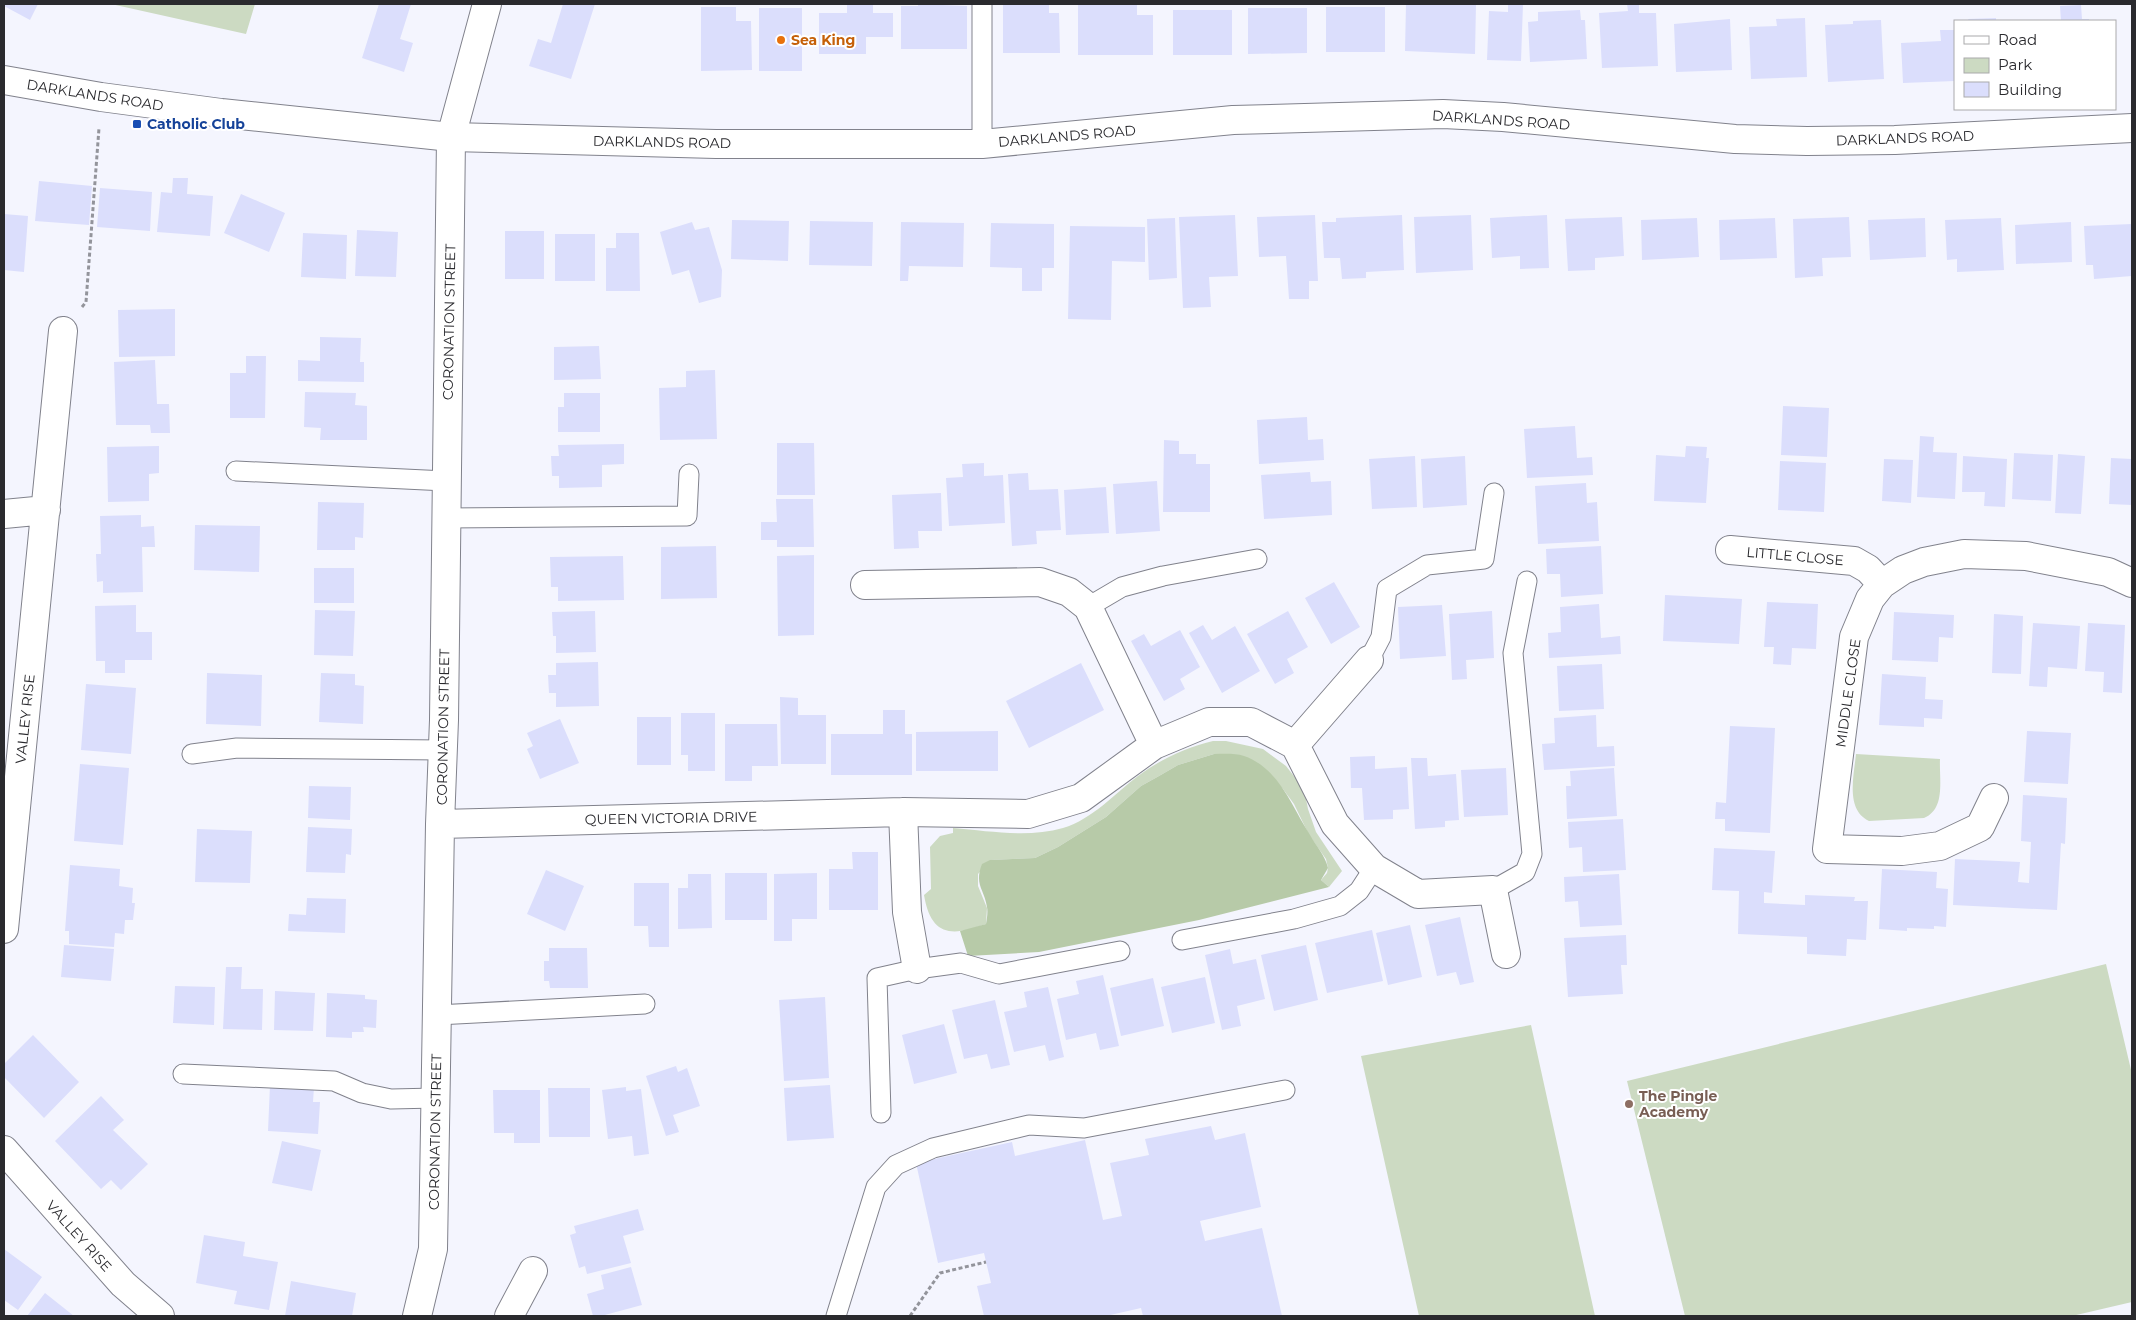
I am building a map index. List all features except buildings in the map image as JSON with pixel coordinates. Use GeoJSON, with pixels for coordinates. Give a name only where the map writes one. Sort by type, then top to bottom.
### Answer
{"type":"FeatureCollection","features":[{"type":"Feature","properties":{"kind":"street","name":"CORONATION STREET"},"geometry":{"type":"LineString","coordinates":[[417,1316],[433,1249],[452,136],[487,4]]}},
{"type":"Feature","properties":{"kind":"street","name":"DARKLANDS ROAD"},"geometry":{"type":"LineString","coordinates":[[4,80],[101,98],[222,113],[452,136],[716,144],[982,144],[1233,120],[1443,114],[1503,117],[1736,139],[1807,141],[1895,140],[2132,128]]}},
{"type":"Feature","properties":{"kind":"street","name":"VALLEY RISE"},"geometry":{"type":"LineString","coordinates":[[4,929],[63,331]]}},
{"type":"Feature","properties":{"kind":"street"},"geometry":{"type":"LineString","coordinates":[[4,514],[46,510]]}},
{"type":"Feature","properties":{"kind":"street","name":"LITTLE CLOSE"},"geometry":{"type":"LineString","coordinates":[[1730,550],[1854,561],[1868,569],[1882,584]]}},
{"type":"Feature","properties":{"kind":"street","name":"MIDDLE CLOSE"},"geometry":{"type":"LineString","coordinates":[[1994,798],[1980,827],[1940,846],[1902,851],[1827,849],[1854,637],[1870,599],[1882,584],[1903,570],[1924,562],[1964,554],[2026,556],[2108,572],[2132,583]]}},
{"type":"Feature","properties":{"kind":"street"},"geometry":{"type":"LineString","coordinates":[[865,585],[1040,582],[1069,592],[1088,607],[1154,745]]}},
{"type":"Feature","properties":{"kind":"street"},"geometry":{"type":"LineString","coordinates":[[1369,660],[1294,745],[1335,824],[1374,868],[1418,894],[1493,890],[1506,954]]}},
{"type":"Feature","properties":{"kind":"street","name":"QUEEN VICTORIA DRIVE"},"geometry":{"type":"LineString","coordinates":[[440,824],[903,812],[1028,814],[1081,798],[1154,745],[1208,722],[1251,722],[1294,745]]}},
{"type":"Feature","properties":{"kind":"street"},"geometry":{"type":"LineString","coordinates":[[903,812],[907,912],[917,969]]}},
{"type":"Feature","properties":{"kind":"street","name":"VALLEY RISE"},"geometry":{"type":"LineString","coordinates":[[4,1150],[123,1284],[160,1316]]}},
{"type":"Feature","properties":{"kind":"street"},"geometry":{"type":"LineString","coordinates":[[509,1316],[533,1271]]}},
{"type":"Feature","properties":{"kind":"lane"},"geometry":{"type":"LineString","coordinates":[[982,4],[982,144]]}},
{"type":"Feature","properties":{"kind":"lane"},"geometry":{"type":"LineString","coordinates":[[236,471],[446,481]]}},
{"type":"Feature","properties":{"kind":"lane"},"geometry":{"type":"LineString","coordinates":[[445,518],[687,516],[689,474]]}},
{"type":"Feature","properties":{"kind":"lane"},"geometry":{"type":"LineString","coordinates":[[1369,660],[1381,637],[1387,589],[1427,565],[1484,559],[1494,493]]}},
{"type":"Feature","properties":{"kind":"lane"},"geometry":{"type":"LineString","coordinates":[[1088,607],[1122,587],[1163,576],[1257,559]]}},
{"type":"Feature","properties":{"kind":"lane"},"geometry":{"type":"LineString","coordinates":[[1493,890],[1525,872],[1532,854],[1513,653],[1527,581]]}},
{"type":"Feature","properties":{"kind":"lane"},"geometry":{"type":"LineString","coordinates":[[192,754],[237,748],[443,750]]}},
{"type":"Feature","properties":{"kind":"lane"},"geometry":{"type":"LineString","coordinates":[[1182,940],[1294,919],[1340,906],[1359,891],[1374,868]]}},
{"type":"Feature","properties":{"kind":"lane"},"geometry":{"type":"LineString","coordinates":[[881,1113],[877,978],[917,969],[961,963],[999,974],[1120,951]]}},
{"type":"Feature","properties":{"kind":"lane"},"geometry":{"type":"LineString","coordinates":[[437,1015],[645,1004]]}},
{"type":"Feature","properties":{"kind":"lane"},"geometry":{"type":"LineString","coordinates":[[183,1074],[334,1081],[362,1093],[391,1099],[436,1098]]}},
{"type":"Feature","properties":{"kind":"lane"},"geometry":{"type":"LineString","coordinates":[[836,1316],[876,1187],[896,1165],[933,1148],[1029,1125],[1084,1128],[1285,1090]]}},
{"type":"Feature","properties":{"kind":"path"},"geometry":{"type":"LineString","coordinates":[[63,331],[86,302],[101,98]]}},
{"type":"Feature","properties":{"kind":"path"},"geometry":{"type":"LineString","coordinates":[[910,1316],[940,1273],[986,1262]]}},
{"type":"Feature","properties":{"kind":"green space"},"geometry":{"type":"Polygon","coordinates":[[[111,4],[255,4],[246,34],[111,4]]]}},
{"type":"Feature","properties":{"kind":"green space"},"geometry":{"type":"Polygon","coordinates":[[[1213,741],[1226,741],[1263,749],[1286,766],[1304,789],[1308,809],[1316,832],[1342,871],[1329,887],[1321,880],[1327,873],[1326,859],[1309,835],[1294,804],[1283,789],[1269,774],[1214,754],[1178,765],[1141,786],[1106,817],[1058,847],[1035,858],[991,860],[978,874],[978,886],[987,908],[986,924],[963,931],[953,931],[944,930],[937,926],[932,919],[927,909],[924,895],[931,889],[930,847],[940,836],[953,833],[953,828],[994,832],[1036,833],[1063,828],[1084,819],[1155,764],[1193,747],[1213,741]]]}},
{"type":"Feature","properties":{"kind":"green space"},"geometry":{"type":"Polygon","coordinates":[[[1214,754],[1244,756],[1267,769],[1276,779],[1325,859],[1328,868],[1321,880],[1329,887],[1199,920],[1039,952],[968,956],[960,931],[986,924],[987,920],[986,901],[979,882],[982,864],[990,860],[1035,858],[1058,847],[1106,817],[1141,786],[1178,765],[1214,754]]]}},
{"type":"Feature","properties":{"kind":"green space"},"geometry":{"type":"Polygon","coordinates":[[[1856,754],[1940,759],[1940,793],[1936,808],[1924,818],[1869,821],[1861,816],[1854,801],[1853,791],[1856,754]]]}},
{"type":"Feature","properties":{"kind":"green space"},"geometry":{"type":"Polygon","coordinates":[[[2106,964],[2132,1074],[2132,1302],[2072,1316],[1685,1316],[1627,1081],[2106,964]]]}},
{"type":"Feature","properties":{"kind":"green space"},"geometry":{"type":"Polygon","coordinates":[[[1531,1025],[1595,1316],[1419,1316],[1361,1056],[1531,1025]]]}},
{"type":"Feature","properties":{"kind":"place","name":"Sea King"},"geometry":{"type":"Point","coordinates":[781,40]}},
{"type":"Feature","properties":{"kind":"place","name":"Catholic Club"},"geometry":{"type":"Point","coordinates":[137,124]}},
{"type":"Feature","properties":{"kind":"place","name":"The Pingle Academy"},"geometry":{"type":"Point","coordinates":[1629,1104]}}]}
